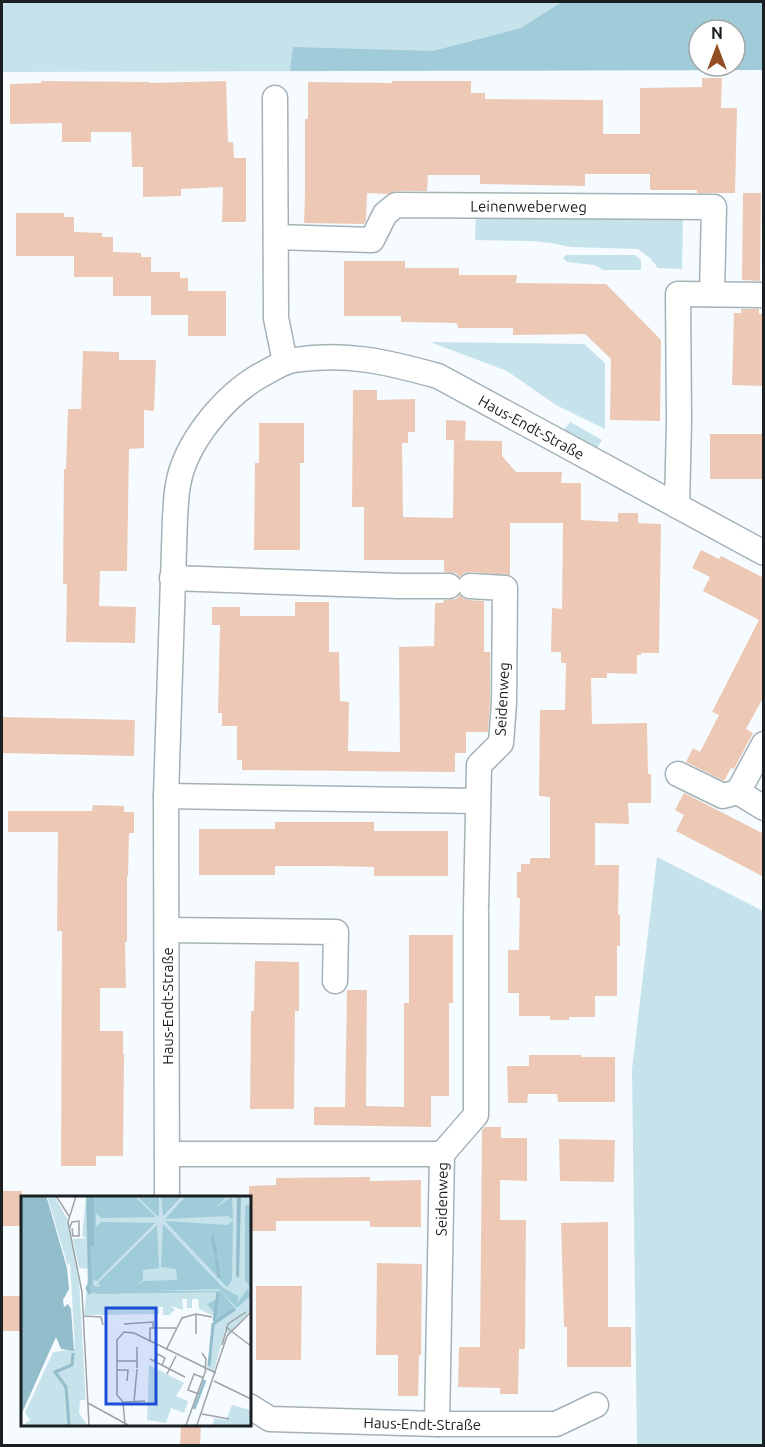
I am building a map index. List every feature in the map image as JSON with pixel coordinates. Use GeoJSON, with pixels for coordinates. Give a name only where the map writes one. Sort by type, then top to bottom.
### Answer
{"type":"FeatureCollection","features":[{"type":"Feature","properties":{"kind":"street"},"geometry":{"type":"LineString","coordinates":[[275,98],[276,318],[285,362]]}},
{"type":"Feature","properties":{"kind":"street","name":"Leinenweberweg"},"geometry":{"type":"LineString","coordinates":[[276,237],[372,240],[385,214],[396,205],[714,207],[712,294]]}},
{"type":"Feature","properties":{"kind":"street"},"geometry":{"type":"LineString","coordinates":[[677,506],[678,294],[764,295]]}},
{"type":"Feature","properties":{"kind":"street","name":"Haus-Endt-Straße"},"geometry":{"type":"LineString","coordinates":[[167,1196],[166,796],[175,517],[178,484],[190,452],[223,404],[255,378],[285,362],[352,357],[397,364],[438,376],[764,553]]}},
{"type":"Feature","properties":{"kind":"street","name":"Seidenweg"},"geometry":{"type":"LineString","coordinates":[[172,578],[505,588],[504,703],[501,743],[479,765],[476,1115],[442,1154],[436,1424]]}},
{"type":"Feature","properties":{"kind":"street"},"geometry":{"type":"LineString","coordinates":[[738,792],[764,744]]}},
{"type":"Feature","properties":{"kind":"street"},"geometry":{"type":"LineString","coordinates":[[678,774],[723,796],[738,792],[764,808]]}},
{"type":"Feature","properties":{"kind":"street"},"geometry":{"type":"LineString","coordinates":[[166,796],[478,801]]}},
{"type":"Feature","properties":{"kind":"street","name":"Haus-Endt-Straße"},"geometry":{"type":"LineString","coordinates":[[166,930],[336,932],[335,981]]}},
{"type":"Feature","properties":{"kind":"street"},"geometry":{"type":"LineString","coordinates":[[167,1154],[442,1154]]}},
{"type":"Feature","properties":{"kind":"street","name":"Haus-Endt-Straße"},"geometry":{"type":"LineString","coordinates":[[250,1407],[270,1419],[436,1424],[556,1424],[597,1405]]}},
{"type":"Feature","properties":{"kind":"shaded area"},"geometry":{"type":"Polygon","coordinates":[[[2,2],[763,2],[763,89],[762,70],[747,70],[747,18],[687,18],[687,70],[2,72],[2,2]]]}},
{"type":"Feature","properties":{"kind":"shaded area"},"geometry":{"type":"Polygon","coordinates":[[[562,2],[763,2],[762,70],[747,70],[747,18],[687,18],[687,70],[290,71],[293,47],[433,51],[521,28],[562,2]]]}},
{"type":"Feature","properties":{"kind":"shaded area"},"geometry":{"type":"Polygon","coordinates":[[[476,213],[683,214],[682,269],[658,268],[638,249],[571,247],[531,241],[475,240],[476,213]]]}},
{"type":"Feature","properties":{"kind":"shaded area"},"geometry":{"type":"Polygon","coordinates":[[[566,255],[635,255],[641,260],[641,270],[604,270],[594,265],[567,262],[563,258],[566,255]]]}},
{"type":"Feature","properties":{"kind":"shaded area"},"geometry":{"type":"Polygon","coordinates":[[[430,342],[584,344],[605,363],[605,429],[556,405],[507,371],[430,342]]]}},
{"type":"Feature","properties":{"kind":"shaded area"},"geometry":{"type":"Polygon","coordinates":[[[570,422],[602,440],[596,450],[563,431],[570,422]]]}},
{"type":"Feature","properties":{"kind":"shaded area"},"geometry":{"type":"Polygon","coordinates":[[[657,857],[763,911],[763,1445],[637,1445],[632,1069],[657,857]]]}},
{"type":"Feature","properties":{"kind":"building"},"geometry":{"type":"Polygon","coordinates":[[[702,78],[722,78],[721,108],[737,108],[735,193],[650,190],[650,174],[585,174],[585,186],[480,184],[480,175],[428,175],[427,191],[367,193],[364,224],[304,223],[305,119],[308,119],[308,82],[471,81],[471,93],[485,93],[485,99],[603,100],[603,134],[640,134],[640,88],[702,87],[702,78]]]}},
{"type":"Feature","properties":{"kind":"building"},"geometry":{"type":"Polygon","coordinates":[[[41,81],[150,83],[226,81],[228,142],[233,142],[234,158],[246,158],[246,222],[222,222],[223,187],[181,189],[181,196],[143,197],[143,167],[132,167],[131,132],[91,132],[91,142],[62,142],[62,123],[10,124],[10,84],[41,83],[41,81]]]}},
{"type":"Feature","properties":{"kind":"building"},"geometry":{"type":"Polygon","coordinates":[[[743,193],[761,193],[760,281],[742,280],[743,193]]]}},
{"type":"Feature","properties":{"kind":"building"},"geometry":{"type":"Polygon","coordinates":[[[16,213],[64,213],[64,217],[74,217],[74,232],[102,233],[102,237],[113,237],[113,252],[141,253],[141,257],[151,257],[151,272],[180,272],[180,278],[188,278],[188,291],[226,291],[226,336],[188,336],[188,315],[151,315],[151,296],[113,296],[113,277],[74,277],[74,256],[16,256],[16,213]]]}},
{"type":"Feature","properties":{"kind":"building"},"geometry":{"type":"Polygon","coordinates":[[[344,261],[405,261],[405,268],[459,268],[459,275],[517,275],[516,283],[606,284],[661,340],[660,421],[610,420],[611,359],[585,334],[513,335],[513,328],[458,328],[457,323],[401,322],[401,316],[344,316],[344,261]]]}},
{"type":"Feature","properties":{"kind":"building"},"geometry":{"type":"Polygon","coordinates":[[[741,309],[759,309],[759,314],[764,314],[764,386],[732,385],[734,313],[741,313],[741,309]]]}},
{"type":"Feature","properties":{"kind":"building"},"geometry":{"type":"Polygon","coordinates":[[[83,351],[119,352],[119,360],[156,360],[154,411],[144,410],[144,448],[129,449],[127,571],[100,571],[99,606],[136,607],[135,643],[66,642],[67,584],[63,584],[64,469],[66,469],[68,409],[81,409],[83,351]]]}},
{"type":"Feature","properties":{"kind":"building"},"geometry":{"type":"Polygon","coordinates":[[[353,390],[377,390],[377,400],[415,399],[415,432],[408,432],[408,443],[402,443],[403,517],[453,518],[454,440],[502,441],[502,456],[516,472],[562,472],[561,483],[581,483],[581,520],[618,522],[618,513],[638,513],[638,523],[661,524],[659,653],[637,655],[637,674],[607,673],[607,678],[591,678],[592,724],[647,723],[648,774],[651,774],[651,803],[628,803],[629,824],[595,823],[595,865],[619,865],[620,946],[617,946],[617,996],[595,996],[595,1017],[550,1020],[550,1016],[519,1016],[519,993],[508,993],[508,950],[519,950],[520,898],[517,898],[517,872],[521,872],[521,864],[530,864],[530,858],[550,858],[550,797],[539,796],[540,710],[565,710],[566,663],[561,663],[561,652],[551,652],[552,608],[562,609],[563,523],[510,523],[510,575],[471,572],[459,577],[456,573],[444,572],[444,560],[364,560],[364,507],[352,507],[353,390]]]}},
{"type":"Feature","properties":{"kind":"building"},"geometry":{"type":"Polygon","coordinates":[[[446,420],[466,421],[465,440],[446,440],[446,420]]]}},
{"type":"Feature","properties":{"kind":"building"},"geometry":{"type":"Polygon","coordinates":[[[259,423],[304,423],[304,463],[300,463],[300,550],[254,550],[255,463],[259,463],[259,423]]]}},
{"type":"Feature","properties":{"kind":"building"},"geometry":{"type":"Polygon","coordinates":[[[710,434],[764,434],[764,479],[710,479],[710,434]]]}},
{"type":"Feature","properties":{"kind":"building"},"geometry":{"type":"Polygon","coordinates":[[[701,550],[719,559],[721,556],[764,578],[764,696],[746,729],[753,733],[734,769],[731,768],[724,781],[686,762],[693,748],[700,752],[719,715],[712,712],[759,620],[703,591],[710,577],[692,568],[701,550]]]}},
{"type":"Feature","properties":{"kind":"building"},"geometry":{"type":"Polygon","coordinates":[[[460,595],[469,600],[484,601],[484,652],[490,652],[490,702],[488,732],[466,732],[466,753],[455,753],[455,772],[242,770],[242,760],[237,760],[237,726],[222,726],[222,713],[218,713],[220,625],[212,625],[212,607],[240,607],[240,616],[295,616],[295,602],[329,602],[329,652],[339,652],[340,701],[349,702],[348,751],[400,752],[399,647],[434,646],[435,603],[456,599],[460,595]]]}},
{"type":"Feature","properties":{"kind":"building"},"geometry":{"type":"Polygon","coordinates":[[[2,717],[135,720],[134,756],[2,753],[2,717]]]}},
{"type":"Feature","properties":{"kind":"building"},"geometry":{"type":"Polygon","coordinates":[[[684,793],[764,834],[764,877],[676,831],[684,815],[675,810],[684,793]]]}},
{"type":"Feature","properties":{"kind":"building"},"geometry":{"type":"Polygon","coordinates":[[[93,805],[124,806],[124,812],[134,812],[134,833],[129,833],[127,876],[126,988],[100,988],[100,1031],[123,1031],[123,1156],[96,1156],[96,1166],[61,1166],[62,931],[57,931],[58,832],[8,832],[8,811],[92,811],[93,805]]]}},
{"type":"Feature","properties":{"kind":"building"},"geometry":{"type":"Polygon","coordinates":[[[275,822],[374,822],[374,831],[448,831],[448,876],[374,876],[374,867],[329,866],[275,866],[275,875],[199,875],[199,829],[275,829],[275,822]]]}},
{"type":"Feature","properties":{"kind":"building"},"geometry":{"type":"Polygon","coordinates":[[[409,935],[453,935],[453,1003],[449,1003],[449,1096],[431,1096],[431,1127],[314,1125],[314,1107],[345,1107],[347,990],[367,990],[366,1106],[404,1107],[404,1003],[409,1003],[409,935]]]}},
{"type":"Feature","properties":{"kind":"building"},"geometry":{"type":"Polygon","coordinates":[[[255,961],[299,962],[299,1011],[295,1011],[294,1109],[250,1109],[251,1011],[254,1011],[255,961]]]}},
{"type":"Feature","properties":{"kind":"building"},"geometry":{"type":"Polygon","coordinates":[[[529,1055],[615,1057],[615,1102],[558,1102],[557,1094],[528,1094],[527,1103],[508,1103],[507,1066],[529,1066],[529,1055]]]}},
{"type":"Feature","properties":{"kind":"building"},"geometry":{"type":"Polygon","coordinates":[[[485,1127],[501,1127],[501,1138],[527,1138],[527,1181],[500,1180],[500,1220],[526,1220],[525,1349],[519,1349],[518,1394],[500,1394],[500,1388],[458,1387],[459,1347],[480,1347],[482,1130],[485,1127]]]}},
{"type":"Feature","properties":{"kind":"building"},"geometry":{"type":"Polygon","coordinates":[[[559,1139],[615,1140],[614,1182],[560,1181],[559,1139]]]}},
{"type":"Feature","properties":{"kind":"building"},"geometry":{"type":"Polygon","coordinates":[[[370,1177],[370,1181],[421,1180],[421,1227],[370,1227],[370,1221],[276,1221],[276,1231],[250,1231],[249,1186],[276,1185],[276,1178],[370,1177]]]}},
{"type":"Feature","properties":{"kind":"building"},"geometry":{"type":"Polygon","coordinates":[[[2,1191],[22,1191],[21,1226],[2,1226],[2,1191]]]}},
{"type":"Feature","properties":{"kind":"building"},"geometry":{"type":"Polygon","coordinates":[[[608,1222],[608,1327],[631,1327],[631,1367],[567,1367],[561,1223],[608,1222]]]}},
{"type":"Feature","properties":{"kind":"building"},"geometry":{"type":"Polygon","coordinates":[[[377,1263],[422,1264],[418,1396],[398,1396],[398,1355],[376,1355],[377,1263]]]}},
{"type":"Feature","properties":{"kind":"building"},"geometry":{"type":"Polygon","coordinates":[[[256,1286],[302,1286],[301,1360],[256,1360],[256,1286]]]}},
{"type":"Feature","properties":{"kind":"building"},"geometry":{"type":"Polygon","coordinates":[[[2,1296],[21,1296],[21,1331],[2,1331],[2,1296]]]}},
{"type":"Feature","properties":{"kind":"building"},"geometry":{"type":"Polygon","coordinates":[[[181,1426],[201,1426],[200,1446],[180,1446],[181,1426]]]}}]}
